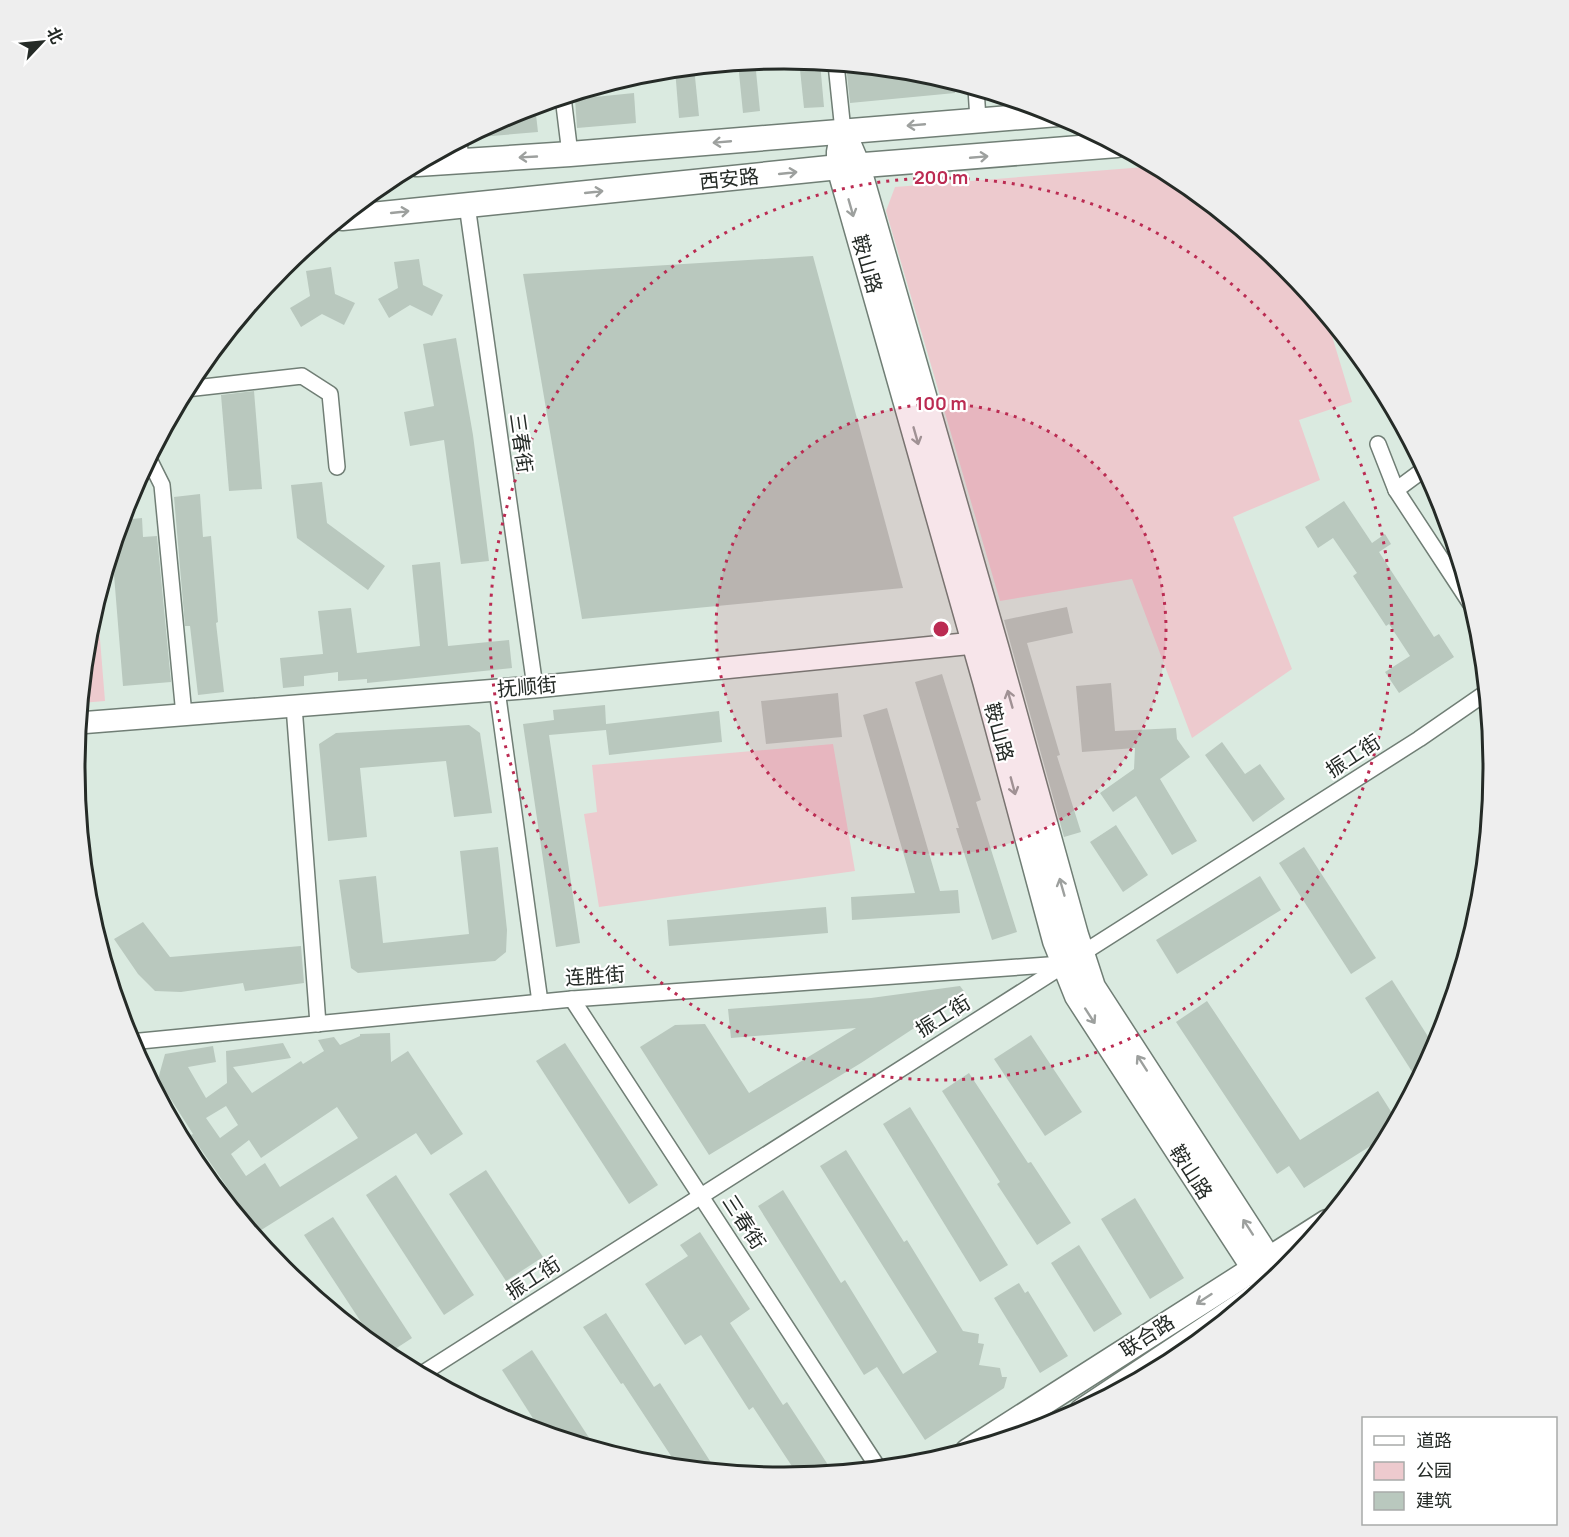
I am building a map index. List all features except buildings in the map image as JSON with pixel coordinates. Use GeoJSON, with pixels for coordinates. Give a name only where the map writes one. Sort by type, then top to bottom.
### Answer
{"type":"FeatureCollection","features":[{"type":"Feature","properties":{"kind":"main road","name":"西安路"},"geometry":{"type":"LineString","coordinates":[[460,151],[570,154],[1035,116]]}},
{"type":"Feature","properties":{"kind":"main road","name":"鞍山路"},"geometry":{"type":"LineString","coordinates":[[843,131],[839,152],[849,167],[1073,958],[1077,996],[1267,1272]]}},
{"type":"Feature","properties":{"kind":"main road","name":"西安路"},"geometry":{"type":"LineString","coordinates":[[356,217],[849,167],[1103,146]]}},
{"type":"Feature","properties":{"kind":"main road","name":"鞍山路"},"geometry":{"type":"LineString","coordinates":[[849,167],[1055,941],[1073,958]]}},
{"type":"Feature","properties":{"kind":"main road","name":"联合路"},"geometry":{"type":"LineString","coordinates":[[994,1436],[1267,1272],[1283,1258]]}},
{"type":"Feature","properties":{"kind":"street","name":"鞍山路"},"geometry":{"type":"LineString","coordinates":[[837,71],[843,131]]}},
{"type":"Feature","properties":{"kind":"street"},"geometry":{"type":"LineString","coordinates":[[977,96],[978,120]]}},
{"type":"Feature","properties":{"kind":"street"},"geometry":{"type":"LineString","coordinates":[[565,105],[570,154]]}},
{"type":"Feature","properties":{"kind":"street","name":"三春街"},"geometry":{"type":"LineString","coordinates":[[466,205],[535,687]]}},
{"type":"Feature","properties":{"kind":"street"},"geometry":{"type":"LineString","coordinates":[[198,388],[302,376],[330,394],[337,467]]}},
{"type":"Feature","properties":{"kind":"street"},"geometry":{"type":"LineString","coordinates":[[1378,444],[1396,490],[1460,588]]}},
{"type":"Feature","properties":{"kind":"street"},"geometry":{"type":"LineString","coordinates":[[153,468],[162,484],[184,715]]}},
{"type":"Feature","properties":{"kind":"street"},"geometry":{"type":"LineString","coordinates":[[1396,490],[1419,475]]}},
{"type":"Feature","properties":{"kind":"street","name":"抚顺街"},"geometry":{"type":"LineString","coordinates":[[86,722],[535,687],[974,643]]}},
{"type":"Feature","properties":{"kind":"street"},"geometry":{"type":"LineString","coordinates":[[497,690],[540,1002]]}},
{"type":"Feature","properties":{"kind":"street","name":"振工街"},"geometry":{"type":"LineString","coordinates":[[428,1370],[1409,745],[1480,697]]}},
{"type":"Feature","properties":{"kind":"street"},"geometry":{"type":"LineString","coordinates":[[294,706],[318,1024]]}},
{"type":"Feature","properties":{"kind":"street","name":"连胜街"},"geometry":{"type":"LineString","coordinates":[[140,1041],[572,999],[1073,958]]}},
{"type":"Feature","properties":{"kind":"street","name":"三春街"},"geometry":{"type":"LineString","coordinates":[[572,999],[875,1462]]}},
{"type":"Feature","properties":{"kind":"green space"},"geometry":{"type":"Polygon","coordinates":[[[1141,167],[1173,187],[1246,243],[1279,274],[1331,333],[1352,402],[1299,420],[1320,480],[1233,517],[1292,669],[1192,738],[1132,579],[1000,601],[886,211],[895,187],[1141,167]]]}},
{"type":"Feature","properties":{"kind":"green space"},"geometry":{"type":"Polygon","coordinates":[[[99,628],[105,701],[88,702],[99,628]]]}},
{"type":"Feature","properties":{"kind":"green space"},"geometry":{"type":"Polygon","coordinates":[[[833,744],[855,871],[599,907],[584,814],[597,812],[592,765],[833,744]]]}}]}
